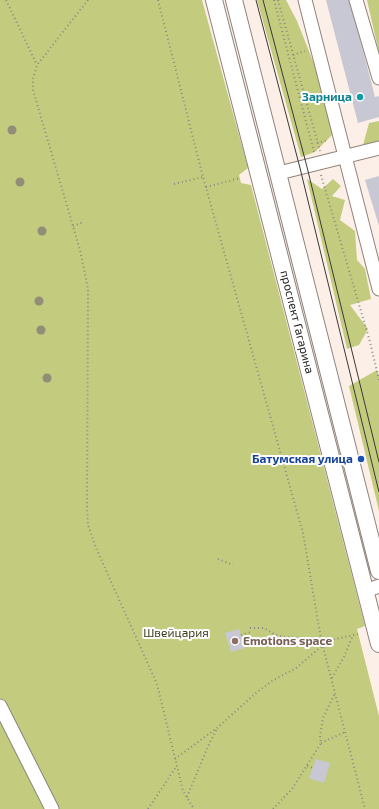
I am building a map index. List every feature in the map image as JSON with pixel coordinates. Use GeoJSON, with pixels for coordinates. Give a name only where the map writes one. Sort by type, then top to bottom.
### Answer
{"type":"FeatureCollection","features":[{"type":"Feature","properties":{"kind":"main road","name":"проспект Гагарина"},"geometry":{"type":"LineString","coordinates":[[214,0],[372,588],[379,644]]}},
{"type":"Feature","properties":{"kind":"main road","name":"проспект Гагарина"},"geometry":{"type":"LineString","coordinates":[[234,0],[379,571]]}},
{"type":"Feature","properties":{"kind":"street"},"geometry":{"type":"LineString","coordinates":[[306,0],[379,288]]}},
{"type":"Feature","properties":{"kind":"street"},"geometry":{"type":"LineString","coordinates":[[356,0],[379,78]]}},
{"type":"Feature","properties":{"kind":"street"},"geometry":{"type":"LineString","coordinates":[[279,173],[379,148]]}},
{"type":"Feature","properties":{"kind":"street"},"geometry":{"type":"LineString","coordinates":[[0,706],[52,809]]}},
{"type":"Feature","properties":{"kind":"path"},"geometry":{"type":"LineString","coordinates":[[88,0],[37,65],[33,79],[34,96],[80,250],[88,289],[88,525],[96,548],[157,684],[183,791],[194,809]]}},
{"type":"Feature","properties":{"kind":"path"},"geometry":{"type":"LineString","coordinates":[[158,0],[203,177],[303,533],[322,642],[365,809]]}},
{"type":"Feature","properties":{"kind":"path"},"geometry":{"type":"LineString","coordinates":[[274,0],[370,342],[379,380]]}},
{"type":"Feature","properties":{"kind":"path"},"geometry":{"type":"LineString","coordinates":[[278,0],[320,163]]}},
{"type":"Feature","properties":{"kind":"path"},"geometry":{"type":"LineString","coordinates":[[7,1],[37,65]]}},
{"type":"Feature","properties":{"kind":"path"},"geometry":{"type":"LineString","coordinates":[[174,184],[203,177]]}},
{"type":"Feature","properties":{"kind":"path"},"geometry":{"type":"LineString","coordinates":[[206,186],[240,178]]}},
{"type":"Feature","properties":{"kind":"path"},"geometry":{"type":"LineString","coordinates":[[72,226],[84,222]]}},
{"type":"Feature","properties":{"kind":"path"},"geometry":{"type":"LineString","coordinates":[[218,559],[233,565]]}},
{"type":"Feature","properties":{"kind":"path"},"geometry":{"type":"LineString","coordinates":[[250,628],[264,628],[276,635],[322,642],[358,634]]}},
{"type":"Feature","properties":{"kind":"path"},"geometry":{"type":"LineString","coordinates":[[241,635],[251,632]]}},
{"type":"Feature","properties":{"kind":"path"},"geometry":{"type":"LineString","coordinates":[[332,678],[354,635]]}},
{"type":"Feature","properties":{"kind":"path"},"geometry":{"type":"LineString","coordinates":[[175,759],[217,728],[256,693],[272,681],[296,668],[322,642]]}},
{"type":"Feature","properties":{"kind":"path"},"geometry":{"type":"LineString","coordinates":[[321,743],[320,736],[323,718],[336,694]]}},
{"type":"Feature","properties":{"kind":"path"},"geometry":{"type":"LineString","coordinates":[[187,797],[217,728]]}},
{"type":"Feature","properties":{"kind":"path"},"geometry":{"type":"LineString","coordinates":[[273,809],[292,789],[321,743],[345,732]]}},
{"type":"Feature","properties":{"kind":"path"},"geometry":{"type":"LineString","coordinates":[[148,809],[177,766]]}},
{"type":"Feature","properties":{"kind":"path"},"geometry":{"type":"LineString","coordinates":[[307,766],[313,768]]}},
{"type":"Feature","properties":{"kind":"green space","name":"Швейцария"},"geometry":{"type":"Polygon","coordinates":[[[0,0],[202,0],[248,168],[239,175],[241,183],[251,185],[365,626],[357,629],[379,716],[379,809],[0,809],[0,0]]]}},
{"type":"Feature","properties":{"kind":"green space"},"geometry":{"type":"Polygon","coordinates":[[[257,0],[286,0],[297,21],[324,89],[333,134],[315,152],[301,157],[257,0]]]}},
{"type":"Feature","properties":{"kind":"green space"},"geometry":{"type":"Polygon","coordinates":[[[367,0],[379,0],[379,53],[367,0]]]}},
{"type":"Feature","properties":{"kind":"green space"},"geometry":{"type":"Polygon","coordinates":[[[379,121],[379,155],[369,158],[363,145],[369,123],[379,121]]]}},
{"type":"Feature","properties":{"kind":"green space"},"geometry":{"type":"Polygon","coordinates":[[[307,179],[322,189],[333,179],[341,186],[332,196],[345,200],[340,220],[355,231],[357,260],[365,269],[371,299],[350,305],[368,329],[359,345],[347,349],[307,179]]]}},
{"type":"Feature","properties":{"kind":"green space"},"geometry":{"type":"Polygon","coordinates":[[[377,370],[379,376],[379,511],[349,386],[377,370]]]}},
{"type":"Feature","properties":{"kind":"building"},"geometry":{"type":"Polygon","coordinates":[[[326,0],[350,0],[375,97],[379,96],[379,117],[358,123],[326,0]]]}},
{"type":"Feature","properties":{"kind":"building"},"geometry":{"type":"Polygon","coordinates":[[[379,176],[379,226],[365,180],[379,176]]]}},
{"type":"Feature","properties":{"kind":"building"},"geometry":{"type":"Polygon","coordinates":[[[239,629],[245,648],[231,652],[225,633],[239,629]]]}},
{"type":"Feature","properties":{"kind":"building"},"geometry":{"type":"Polygon","coordinates":[[[316,759],[330,763],[324,783],[309,778],[316,759]]]}},
{"type":"Feature","properties":{"kind":"tram line"},"geometry":{"type":"LineString","coordinates":[[256,0],[300,168],[379,492]]}},
{"type":"Feature","properties":{"kind":"tram line"},"geometry":{"type":"LineString","coordinates":[[263,0],[307,167],[379,462]]}},
{"type":"Feature","properties":{"kind":"place","name":"Зарница"},"geometry":{"type":"Point","coordinates":[360,97]}},
{"type":"Feature","properties":{"kind":"place","name":"Батумская улица"},"geometry":{"type":"Point","coordinates":[361,459]}},
{"type":"Feature","properties":{"kind":"place","name":"Emotions space"},"geometry":{"type":"Point","coordinates":[235,641]}}]}
